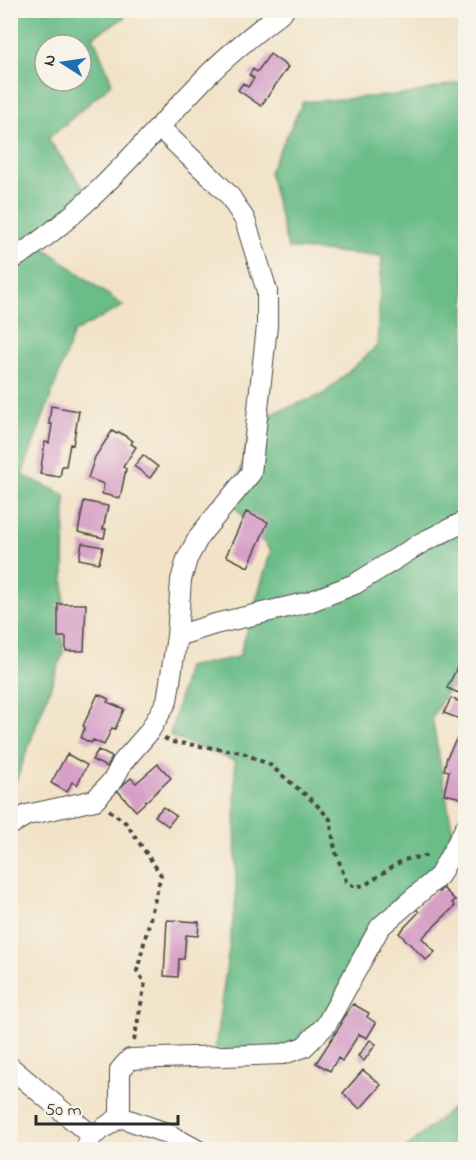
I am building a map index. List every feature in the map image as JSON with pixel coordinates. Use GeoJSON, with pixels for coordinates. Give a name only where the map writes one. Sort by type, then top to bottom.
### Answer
{"type":"FeatureCollection","features":[{"type":"Feature","properties":{"kind":"street"},"geometry":{"type":"LineString","coordinates":[[10,261],[32,248],[75,214],[208,74],[284,10]]}},
{"type":"Feature","properties":{"kind":"street"},"geometry":{"type":"LineString","coordinates":[[10,825],[27,815],[95,800],[114,779],[122,764],[149,732],[167,701],[177,636],[181,580],[187,559],[200,535],[251,473],[267,326],[267,291],[245,220],[229,195],[159,128]]}},
{"type":"Feature","properties":{"kind":"street"},"geometry":{"type":"LineString","coordinates":[[177,636],[215,624],[309,602],[355,584],[423,542],[465,521]]}},
{"type":"Feature","properties":{"kind":"street"},"geometry":{"type":"LineString","coordinates":[[120,1118],[120,1070],[130,1059],[283,1054],[304,1047],[326,1024],[380,927],[439,876],[465,827]]}},
{"type":"Feature","properties":{"kind":"street"},"geometry":{"type":"LineString","coordinates":[[10,1067],[88,1143],[120,1118]]}},
{"type":"Feature","properties":{"kind":"street"},"geometry":{"type":"LineString","coordinates":[[120,1118],[166,1133],[197,1149]]}},
{"type":"Feature","properties":{"kind":"path"},"geometry":{"type":"LineString","coordinates":[[149,732],[172,742],[241,752],[270,765],[314,802],[330,819],[334,850],[346,881],[354,887],[364,885],[403,860],[452,851]]}},
{"type":"Feature","properties":{"kind":"path"},"geometry":{"type":"LineString","coordinates":[[95,800],[126,823],[161,875],[137,971],[145,983],[130,1059]]}},
{"type":"Feature","properties":{"kind":"green space"},"geometry":{"type":"Polygon","coordinates":[[[11,11],[125,11],[124,18],[93,36],[112,83],[48,139],[90,197],[31,238],[123,306],[74,332],[22,475],[65,495],[63,653],[11,794],[11,11]]]}},
{"type":"Feature","properties":{"kind":"green space"},"geometry":{"type":"Polygon","coordinates":[[[465,81],[465,658],[432,718],[455,845],[377,942],[328,1029],[280,1062],[215,1048],[236,899],[235,761],[170,736],[187,667],[239,657],[271,551],[232,503],[253,421],[324,394],[377,346],[382,256],[288,248],[269,172],[303,102],[409,94],[465,81]]]}},
{"type":"Feature","properties":{"kind":"green space"},"geometry":{"type":"Polygon","coordinates":[[[465,1097],[465,1149],[405,1149],[465,1097]]]}},
{"type":"Feature","properties":{"kind":"building"},"geometry":{"type":"Polygon","coordinates":[[[270,54],[288,67],[261,106],[238,90],[243,83],[248,87],[254,78],[249,75],[253,69],[257,72],[270,54]]]}},
{"type":"Feature","properties":{"kind":"building"},"geometry":{"type":"Polygon","coordinates":[[[51,406],[79,411],[73,445],[70,444],[66,466],[62,466],[60,477],[40,474],[45,442],[49,443],[52,424],[49,424],[51,406]]]}},
{"type":"Feature","properties":{"kind":"building"},"geometry":{"type":"Polygon","coordinates":[[[112,431],[117,434],[119,432],[133,441],[131,444],[136,447],[123,467],[126,469],[120,498],[102,494],[104,484],[88,478],[95,457],[112,431]]]}},
{"type":"Feature","properties":{"kind":"building"},"geometry":{"type":"Polygon","coordinates":[[[143,455],[158,467],[150,478],[134,466],[143,455]]]}},
{"type":"Feature","properties":{"kind":"building"},"geometry":{"type":"Polygon","coordinates":[[[84,501],[108,506],[103,529],[106,529],[104,538],[78,532],[84,501]]]}},
{"type":"Feature","properties":{"kind":"building"},"geometry":{"type":"Polygon","coordinates":[[[246,512],[268,522],[248,567],[226,556],[246,512]]]}},
{"type":"Feature","properties":{"kind":"building"},"geometry":{"type":"Polygon","coordinates":[[[82,543],[103,547],[99,563],[79,559],[82,543]]]}},
{"type":"Feature","properties":{"kind":"building"},"geometry":{"type":"Polygon","coordinates":[[[58,604],[86,604],[84,651],[66,651],[66,637],[58,637],[58,604]]]}},
{"type":"Feature","properties":{"kind":"building"},"geometry":{"type":"Polygon","coordinates":[[[466,649],[466,696],[447,688],[466,649]]]}},
{"type":"Feature","properties":{"kind":"building"},"geometry":{"type":"Polygon","coordinates":[[[98,694],[109,699],[107,702],[124,709],[115,729],[112,728],[104,745],[93,740],[91,743],[81,738],[85,727],[83,726],[98,694]]]}},
{"type":"Feature","properties":{"kind":"building"},"geometry":{"type":"Polygon","coordinates":[[[451,698],[466,704],[460,719],[444,713],[451,698]]]}},
{"type":"Feature","properties":{"kind":"building"},"geometry":{"type":"Polygon","coordinates":[[[465,726],[466,792],[462,798],[444,794],[449,771],[444,770],[447,757],[457,738],[462,738],[465,726]]]}},
{"type":"Feature","properties":{"kind":"building"},"geometry":{"type":"Polygon","coordinates":[[[98,750],[112,757],[107,767],[92,760],[98,750]]]}},
{"type":"Feature","properties":{"kind":"building"},"geometry":{"type":"Polygon","coordinates":[[[67,754],[87,765],[77,785],[72,782],[67,792],[51,783],[67,754]]]}},
{"type":"Feature","properties":{"kind":"building"},"geometry":{"type":"Polygon","coordinates":[[[158,764],[171,778],[136,811],[117,790],[131,778],[136,783],[158,764]]]}},
{"type":"Feature","properties":{"kind":"building"},"geometry":{"type":"Polygon","coordinates":[[[163,807],[176,816],[168,826],[155,816],[163,807]]]}},
{"type":"Feature","properties":{"kind":"building"},"geometry":{"type":"Polygon","coordinates":[[[443,888],[455,900],[452,903],[455,906],[422,938],[435,952],[426,960],[399,933],[419,912],[416,909],[437,889],[439,892],[443,888]]]}},
{"type":"Feature","properties":{"kind":"building"},"geometry":{"type":"Polygon","coordinates":[[[167,920],[199,922],[198,936],[186,935],[184,959],[179,959],[178,977],[164,976],[167,920]]]}},
{"type":"Feature","properties":{"kind":"building"},"geometry":{"type":"Polygon","coordinates":[[[353,1004],[369,1013],[367,1017],[376,1023],[367,1038],[359,1034],[342,1061],[338,1058],[330,1071],[316,1063],[353,1004]]]}},
{"type":"Feature","properties":{"kind":"building"},"geometry":{"type":"Polygon","coordinates":[[[370,1040],[376,1044],[364,1061],[358,1056],[370,1040]]]}},
{"type":"Feature","properties":{"kind":"building"},"geometry":{"type":"Polygon","coordinates":[[[363,1070],[381,1085],[360,1109],[343,1093],[363,1070]]]}}]}
